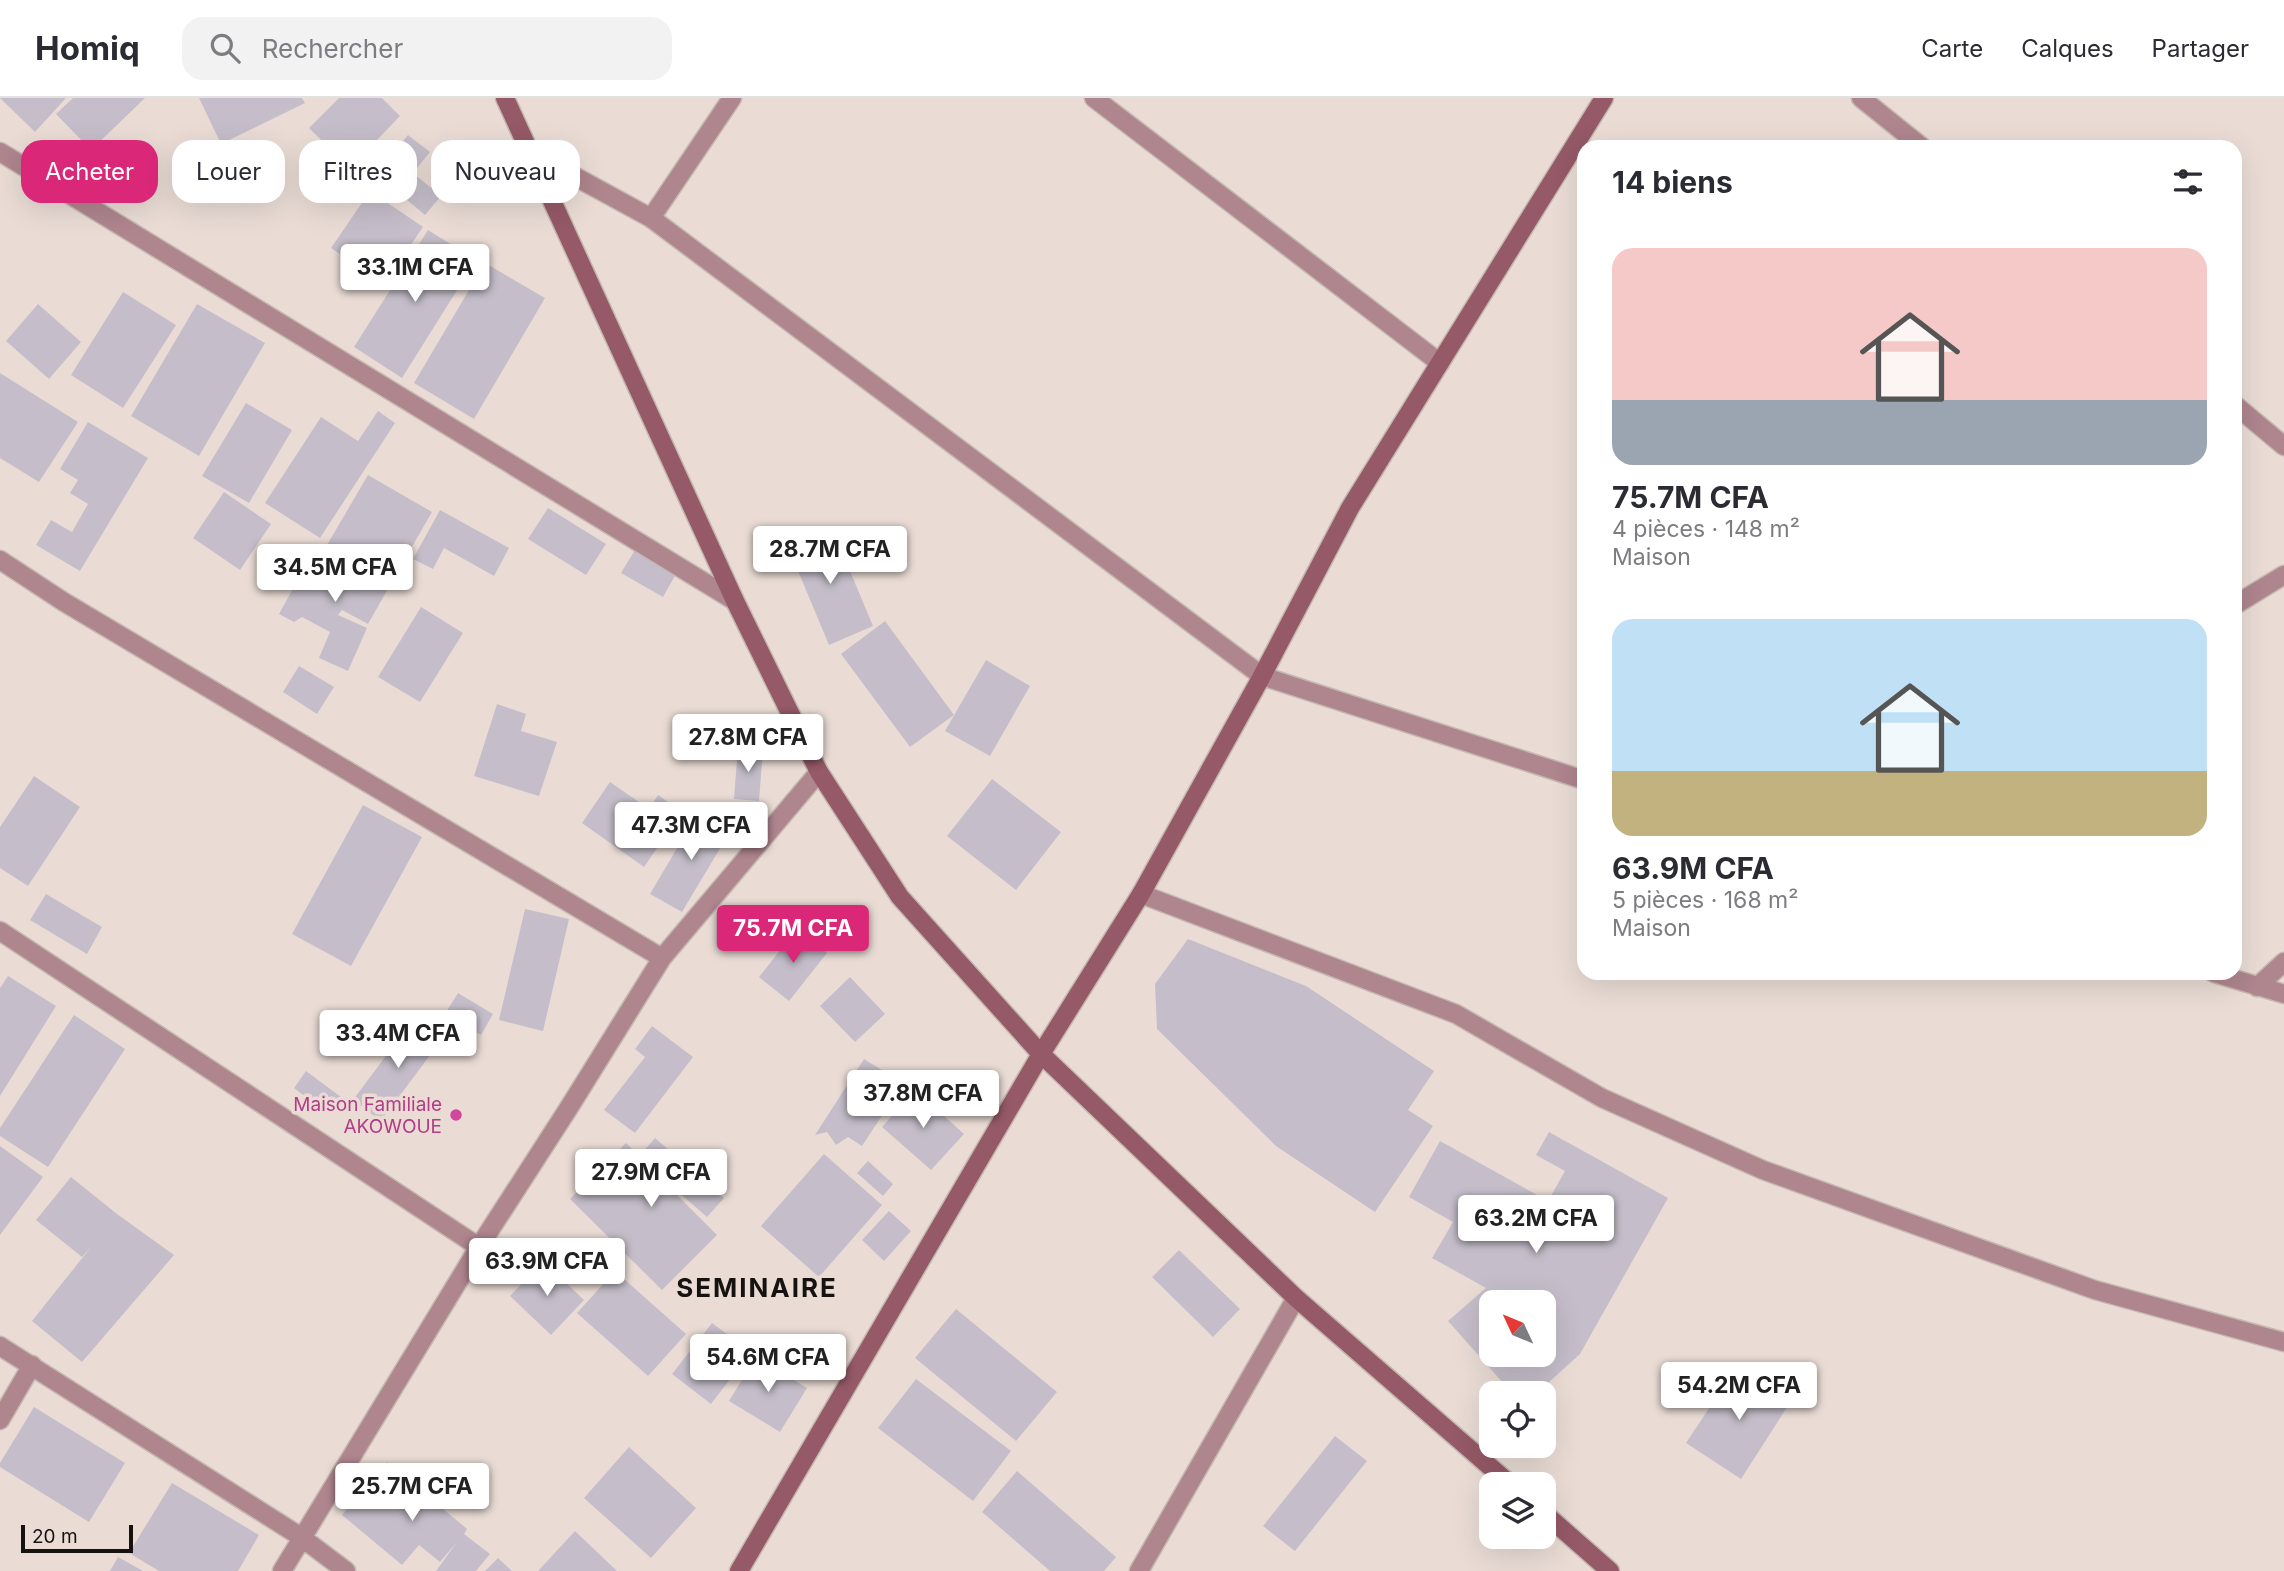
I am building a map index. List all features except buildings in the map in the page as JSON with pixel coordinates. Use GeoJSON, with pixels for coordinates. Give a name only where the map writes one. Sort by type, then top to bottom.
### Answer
{"type":"FeatureCollection","features":[{"type":"Feature","properties":{"kind":"street"},"geometry":{"type":"LineString","coordinates":[[505,98],[524,140]]}},
{"type":"Feature","properties":{"kind":"street"},"geometry":{"type":"LineString","coordinates":[[651,218],[732,98]]}},
{"type":"Feature","properties":{"kind":"street"},"geometry":{"type":"LineString","coordinates":[[1094,98],[1440,363]]}},
{"type":"Feature","properties":{"kind":"street"},"geometry":{"type":"LineString","coordinates":[[1115,114],[1126,98]]}},
{"type":"Feature","properties":{"kind":"street"},"geometry":{"type":"LineString","coordinates":[[1578,140],[1604,98]]}},
{"type":"Feature","properties":{"kind":"street"},"geometry":{"type":"LineString","coordinates":[[1861,98],[1913,140]]}},
{"type":"Feature","properties":{"kind":"street"},"geometry":{"type":"LineString","coordinates":[[739,1571],[1041,1054],[1141,894],[1262,676],[1350,508],[1577,142]]}},
{"type":"Feature","properties":{"kind":"street"},"geometry":{"type":"LineString","coordinates":[[0,152],[735,601]]}},
{"type":"Feature","properties":{"kind":"street"},"geometry":{"type":"LineString","coordinates":[[580,179],[651,218],[1262,676],[1577,778]]}},
{"type":"Feature","properties":{"kind":"street"},"geometry":{"type":"LineString","coordinates":[[553,203],[735,601],[819,772],[900,897],[1041,1054],[1296,1298],[1496,1472]]}},
{"type":"Feature","properties":{"kind":"street"},"geometry":{"type":"LineString","coordinates":[[2242,411],[2284,446]]}},
{"type":"Feature","properties":{"kind":"street"},"geometry":{"type":"LineString","coordinates":[[0,560],[64,602],[662,958]]}},
{"type":"Feature","properties":{"kind":"street"},"geometry":{"type":"LineString","coordinates":[[2242,601],[2284,575]]}},
{"type":"Feature","properties":{"kind":"street"},"geometry":{"type":"LineString","coordinates":[[282,1571],[479,1247],[662,958],[819,772]]}},
{"type":"Feature","properties":{"kind":"street"},"geometry":{"type":"LineString","coordinates":[[1141,894],[1456,1014],[1602,1098],[1763,1170],[2095,1290],[2284,1342]]}},
{"type":"Feature","properties":{"kind":"street"},"geometry":{"type":"LineString","coordinates":[[0,931],[479,1247]]}},
{"type":"Feature","properties":{"kind":"street"},"geometry":{"type":"LineString","coordinates":[[2257,987],[2284,962]]}},
{"type":"Feature","properties":{"kind":"street"},"geometry":{"type":"LineString","coordinates":[[2236,980],[2284,994]]}},
{"type":"Feature","properties":{"kind":"street"},"geometry":{"type":"LineString","coordinates":[[1139,1571],[1296,1298]]}},
{"type":"Feature","properties":{"kind":"street"},"geometry":{"type":"LineString","coordinates":[[0,1346],[301,1537],[346,1571]]}},
{"type":"Feature","properties":{"kind":"street"},"geometry":{"type":"LineString","coordinates":[[0,1420],[32,1365]]}},
{"type":"Feature","properties":{"kind":"street"},"geometry":{"type":"LineString","coordinates":[[1556,1524],[1610,1571]]}},
{"type":"Feature","properties":{"kind":"place","name":"Maison Familiale AKOWOUE"},"geometry":{"type":"Point","coordinates":[456,1115]}},
{"type":"Feature","properties":{"kind":"district","name":"SEMINAIRE"},"geometry":{"type":"Point","coordinates":[757,1287]}}]}
